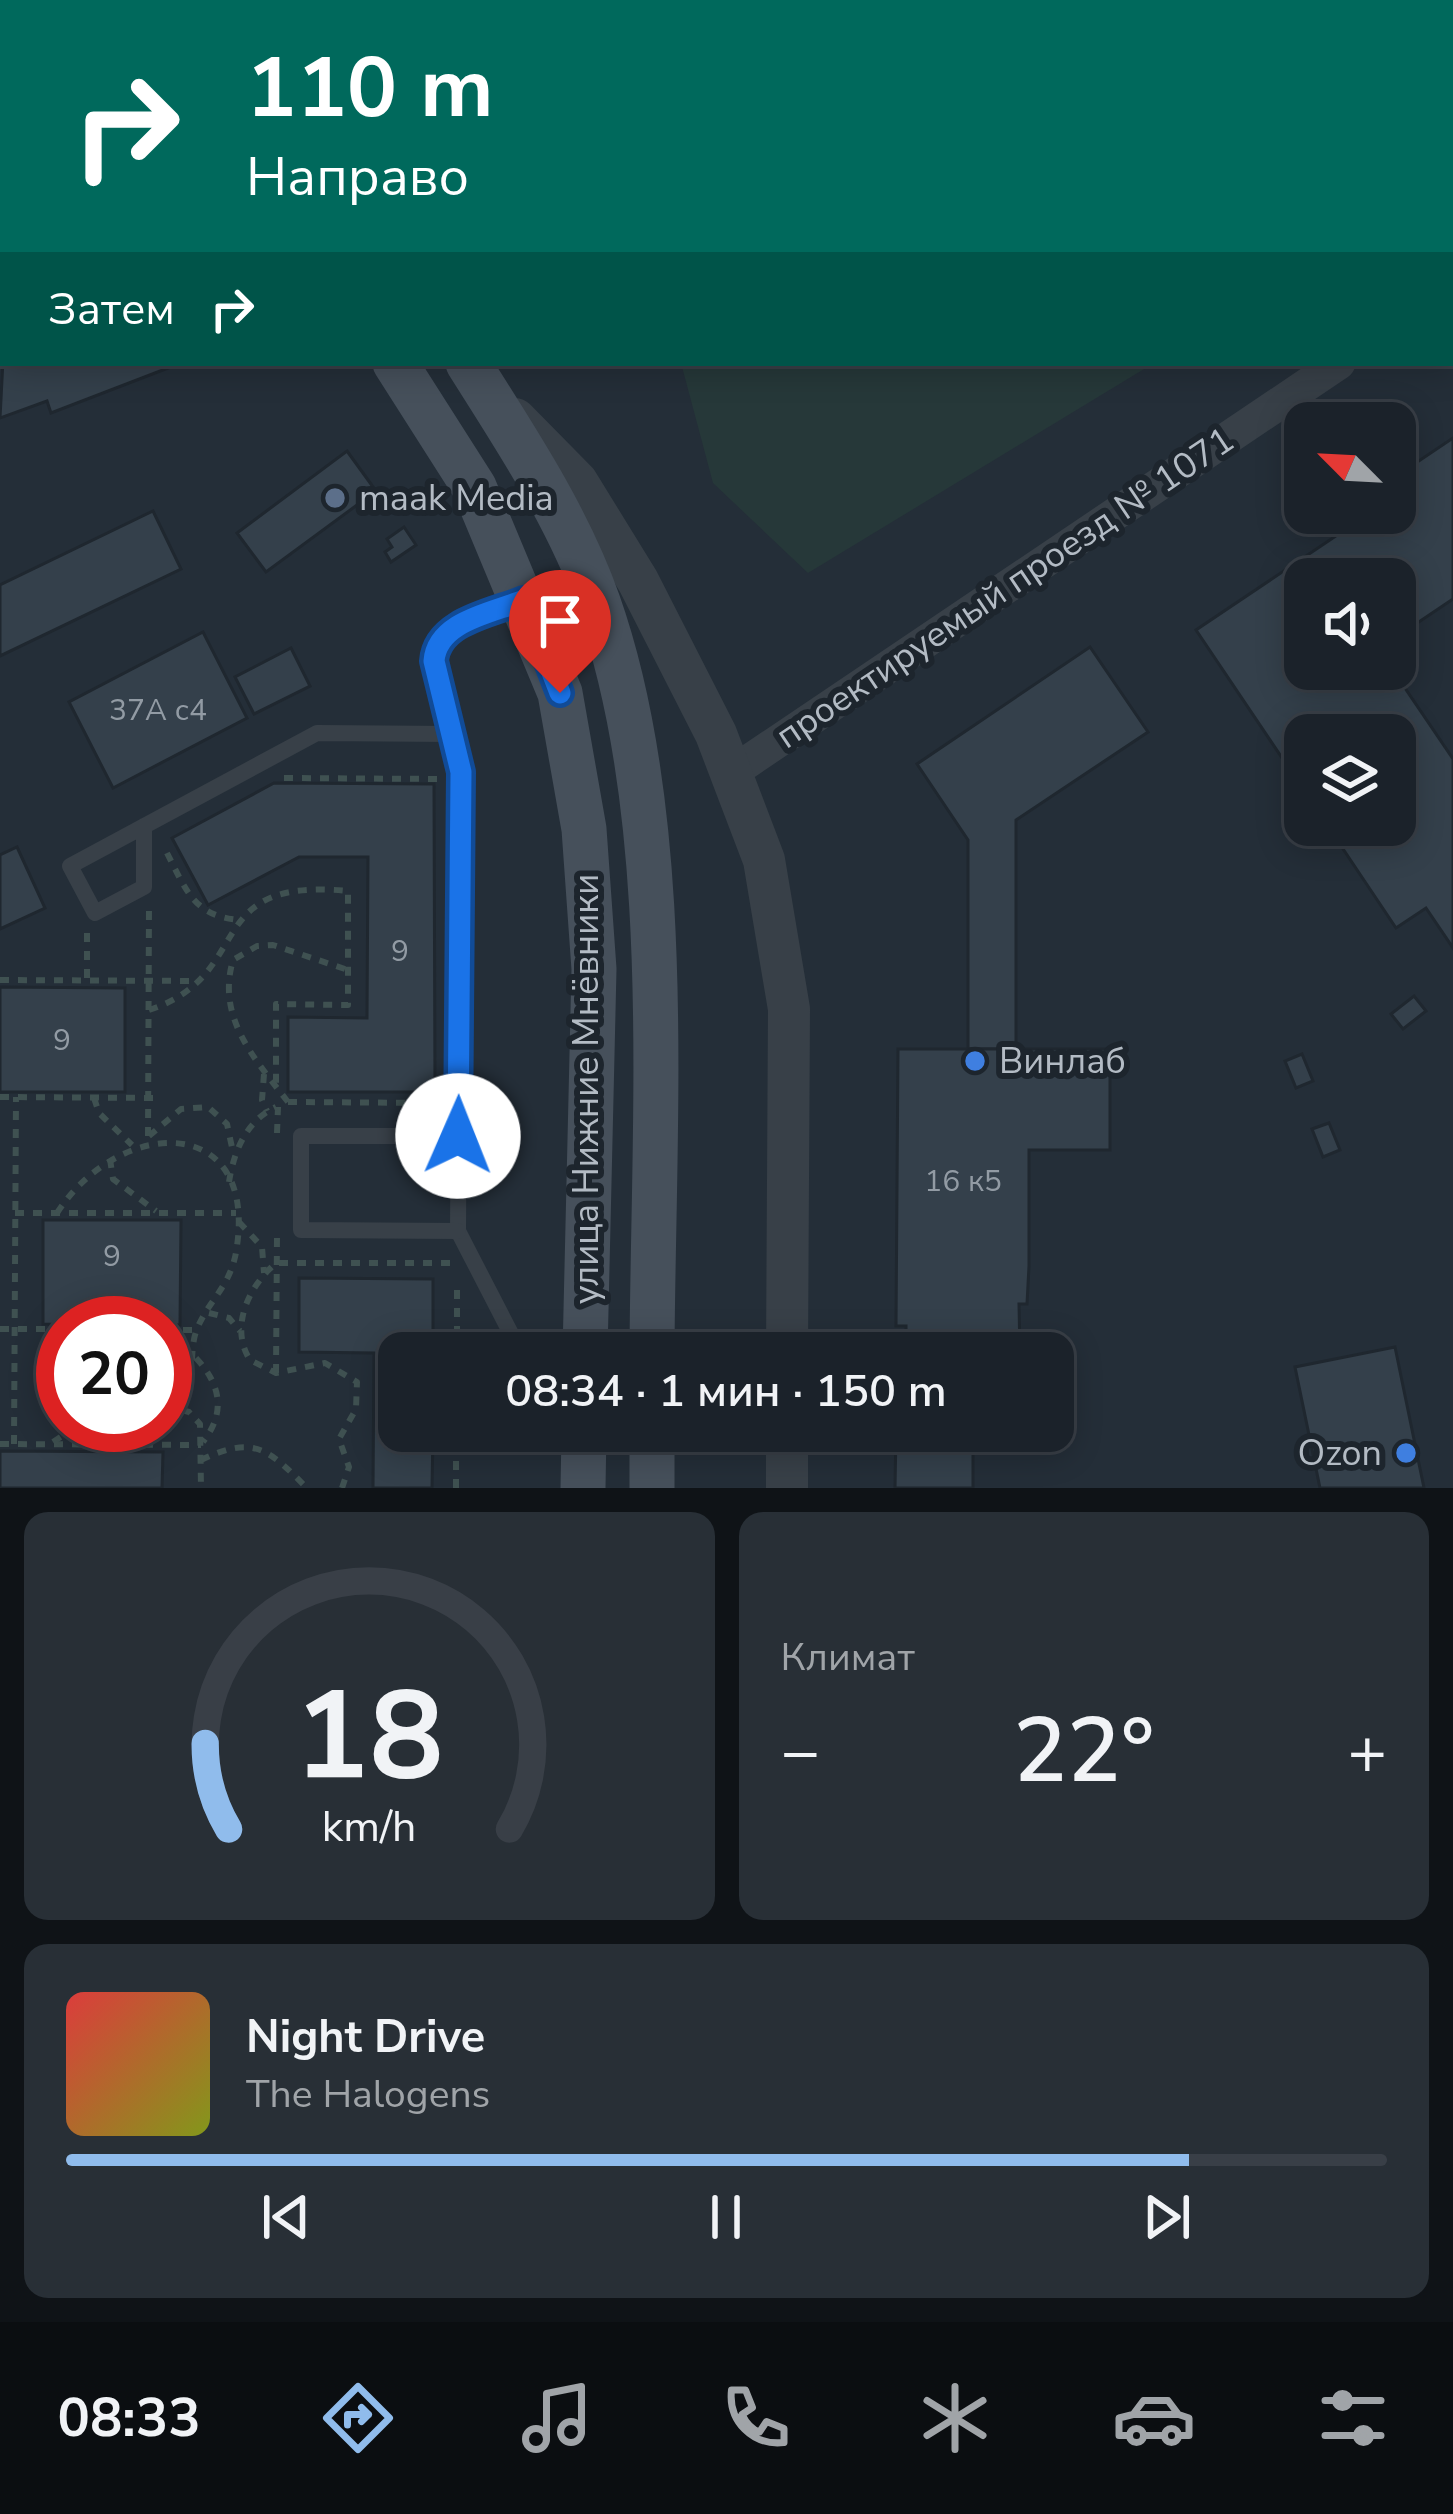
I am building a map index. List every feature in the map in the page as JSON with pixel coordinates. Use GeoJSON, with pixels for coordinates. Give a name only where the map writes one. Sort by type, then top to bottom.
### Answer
{"type":"FeatureCollection","features":[{"type":"Feature","properties":{"kind":"main road","name":"улица Нижние Мнёвники"},"geometry":{"type":"LineString","coordinates":[[397,366],[473,487],[560,693],[584,830],[594,969],[585,1332]]}},
{"type":"Feature","properties":{"kind":"main road","name":"улица Нижние Мнёвники"},"geometry":{"type":"LineString","coordinates":[[475,374],[578,551],[620,684],[645,834],[653,983],[652,1332]]}},
{"type":"Feature","properties":{"kind":"main road"},"geometry":{"type":"LineString","coordinates":[[652,1452],[652,1488]]}},
{"type":"Feature","properties":{"kind":"street","name":"проектируемый проезд № 1071"},"geometry":{"type":"LineString","coordinates":[[731,773],[1335,366]]}},
{"type":"Feature","properties":{"kind":"street"},"geometry":{"type":"LineString","coordinates":[[475,374],[577,482],[638,581],[731,773],[764,860],[789,1009],[787,1332]]}},
{"type":"Feature","properties":{"kind":"street"},"geometry":{"type":"LineString","coordinates":[[787,1452],[787,1488]]}},
{"type":"Feature","properties":{"kind":"lane"},"geometry":{"type":"LineString","coordinates":[[510,1332],[458,1231],[461,779],[434,661],[435,645],[444,633],[524,600]]}},
{"type":"Feature","properties":{"kind":"lane"},"geometry":{"type":"LineString","coordinates":[[144,826],[144,887],[95,913],[70,866],[144,826],[317,733],[451,734]]}},
{"type":"Feature","properties":{"kind":"lane"},"geometry":{"type":"LineString","coordinates":[[458,1136],[301,1136],[301,1230],[458,1231]]}},
{"type":"Feature","properties":{"kind":"path"},"geometry":{"type":"LineString","coordinates":[[274,778],[461,779]]}},
{"type":"Feature","properties":{"kind":"path"},"geometry":{"type":"LineString","coordinates":[[162,845],[194,905],[206,914],[240,920]]}},
{"type":"Feature","properties":{"kind":"path"},"geometry":{"type":"LineString","coordinates":[[149,1010],[168,1004],[199,981],[254,903],[275,892],[348,891],[348,1005],[276,1004],[276,1086]]}},
{"type":"Feature","properties":{"kind":"path"},"geometry":{"type":"LineString","coordinates":[[148,1136],[149,902]]}},
{"type":"Feature","properties":{"kind":"path"},"geometry":{"type":"LineString","coordinates":[[87,932],[87,980]]}},
{"type":"Feature","properties":{"kind":"path"},"geometry":{"type":"LineString","coordinates":[[287,1102],[264,1074],[233,1018],[228,979],[233,960],[257,946],[273,945],[348,970]]}},
{"type":"Feature","properties":{"kind":"path"},"geometry":{"type":"LineString","coordinates":[[0,980],[199,981]]}},
{"type":"Feature","properties":{"kind":"path"},"geometry":{"type":"LineString","coordinates":[[264,1074],[262,1100],[267,1111]]}},
{"type":"Feature","properties":{"kind":"path"},"geometry":{"type":"LineString","coordinates":[[0,1097],[161,1098]]}},
{"type":"Feature","properties":{"kind":"path"},"geometry":{"type":"LineString","coordinates":[[14,1444],[16,1097]]}},
{"type":"Feature","properties":{"kind":"path"},"geometry":{"type":"LineString","coordinates":[[94,1098],[99,1113],[133,1146]]}},
{"type":"Feature","properties":{"kind":"path"},"geometry":{"type":"LineString","coordinates":[[233,1156],[248,1130],[267,1111],[287,1102],[441,1103]]}},
{"type":"Feature","properties":{"kind":"path"},"geometry":{"type":"LineString","coordinates":[[57,1213],[86,1177],[181,1109],[208,1107],[227,1124],[233,1156],[230,1182],[238,1218],[230,1275],[196,1330],[192,1364]]}},
{"type":"Feature","properties":{"kind":"path"},"geometry":{"type":"LineString","coordinates":[[278,1107],[278,1136]]}},
{"type":"Feature","properties":{"kind":"path"},"geometry":{"type":"LineString","coordinates":[[133,1146],[177,1141],[216,1162],[230,1182]]}},
{"type":"Feature","properties":{"kind":"path"},"geometry":{"type":"LineString","coordinates":[[110,1160],[112,1179],[159,1213]]}},
{"type":"Feature","properties":{"kind":"path"},"geometry":{"type":"LineString","coordinates":[[0,1183],[15,1183]]}},
{"type":"Feature","properties":{"kind":"path"},"geometry":{"type":"LineString","coordinates":[[16,1213],[238,1218],[262,1247],[264,1273],[240,1330]]}},
{"type":"Feature","properties":{"kind":"path"},"geometry":{"type":"LineString","coordinates":[[262,1247],[277,1230],[276,1373]]}},
{"type":"Feature","properties":{"kind":"path"},"geometry":{"type":"LineString","coordinates":[[457,1332],[458,1231]]}},
{"type":"Feature","properties":{"kind":"path"},"geometry":{"type":"LineString","coordinates":[[264,1273],[276,1263],[457,1263]]}},
{"type":"Feature","properties":{"kind":"path"},"geometry":{"type":"LineString","coordinates":[[0,1270],[15,1270]]}},
{"type":"Feature","properties":{"kind":"path"},"geometry":{"type":"LineString","coordinates":[[209,1313],[229,1318],[240,1330],[250,1360],[276,1373],[325,1363],[357,1382],[356,1409],[339,1439],[349,1467],[343,1488]]}},
{"type":"Feature","properties":{"kind":"path"},"geometry":{"type":"LineString","coordinates":[[0,1329],[36,1329]]}},
{"type":"Feature","properties":{"kind":"path"},"geometry":{"type":"LineString","coordinates":[[195,1357],[219,1397],[218,1417],[201,1444]]}},
{"type":"Feature","properties":{"kind":"path"},"geometry":{"type":"LineString","coordinates":[[0,1372],[14,1372]]}},
{"type":"Feature","properties":{"kind":"path"},"geometry":{"type":"LineString","coordinates":[[192,1415],[200,1424],[201,1488]]}},
{"type":"Feature","properties":{"kind":"path"},"geometry":{"type":"LineString","coordinates":[[0,1444],[36,1444]]}},
{"type":"Feature","properties":{"kind":"path"},"geometry":{"type":"LineString","coordinates":[[192,1444],[201,1444]]}},
{"type":"Feature","properties":{"kind":"path"},"geometry":{"type":"LineString","coordinates":[[201,1460],[238,1446],[268,1451],[307,1488]]}},
{"type":"Feature","properties":{"kind":"path"},"geometry":{"type":"LineString","coordinates":[[456,1452],[456,1488]]}},
{"type":"Feature","properties":{"kind":"shaded area"},"geometry":{"type":"Polygon","coordinates":[[[682,366],[1149,366],[808,573],[713,483],[682,366]]]}},
{"type":"Feature","properties":{"kind":"building"},"geometry":{"type":"Polygon","coordinates":[[[3,366],[173,366],[51,413],[47,401],[0,418],[3,366]]]}},
{"type":"Feature","properties":{"kind":"building"},"geometry":{"type":"Polygon","coordinates":[[[1453,438],[1453,599],[1416,624],[1416,558],[1303,558],[1339,534],[1416,534],[1416,463],[1453,438]]]}},
{"type":"Feature","properties":{"kind":"building"},"geometry":{"type":"Polygon","coordinates":[[[347,451],[376,491],[266,572],[237,533],[347,451]]]}},
{"type":"Feature","properties":{"kind":"building"},"geometry":{"type":"Polygon","coordinates":[[[153,511],[181,569],[0,656],[0,585],[153,511]]]}},
{"type":"Feature","properties":{"kind":"building"},"geometry":{"type":"Polygon","coordinates":[[[404,527],[416,545],[391,562],[385,552],[392,547],[387,539],[404,527]]]}},
{"type":"Feature","properties":{"kind":"building"},"geometry":{"type":"Polygon","coordinates":[[[1284,571],[1284,690],[1406,690],[1453,759],[1453,948],[1426,908],[1396,928],[1341,846],[1416,846],[1416,714],[1284,714],[1284,761],[1196,630],[1284,571]]]}},
{"type":"Feature","properties":{"kind":"building"},"geometry":{"type":"Polygon","coordinates":[[[203,632],[247,718],[113,788],[69,702],[203,632]]]}},
{"type":"Feature","properties":{"kind":"building"},"geometry":{"type":"Polygon","coordinates":[[[1090,647],[1148,732],[1016,820],[1016,1049],[968,1049],[968,840],[917,764],[1090,647]]]}},
{"type":"Feature","properties":{"kind":"building"},"geometry":{"type":"Polygon","coordinates":[[[291,648],[310,686],[254,714],[235,677],[291,648]]]}},
{"type":"Feature","properties":{"kind":"building"},"geometry":{"type":"Polygon","coordinates":[[[274,783],[434,784],[435,1092],[288,1092],[288,1017],[367,1018],[368,857],[299,857],[208,905],[172,838],[274,783]]]}},
{"type":"Feature","properties":{"kind":"building"},"geometry":{"type":"Polygon","coordinates":[[[17,847],[45,908],[0,929],[0,855],[17,847]]]}},
{"type":"Feature","properties":{"kind":"building"},"geometry":{"type":"Polygon","coordinates":[[[0,987],[125,988],[125,1092],[0,1092],[0,987]]]}},
{"type":"Feature","properties":{"kind":"building"},"geometry":{"type":"Polygon","coordinates":[[[1414,996],[1426,1011],[1403,1029],[1391,1014],[1414,996]]]}},
{"type":"Feature","properties":{"kind":"building"},"geometry":{"type":"Polygon","coordinates":[[[898,1049],[1110,1049],[1110,1150],[1029,1150],[1029,1266],[1027,1304],[1019,1304],[1020,1332],[906,1332],[906,1326],[896,1326],[898,1049]]]}},
{"type":"Feature","properties":{"kind":"building"},"geometry":{"type":"Polygon","coordinates":[[[1302,1054],[1313,1081],[1296,1088],[1285,1061],[1302,1054]]]}},
{"type":"Feature","properties":{"kind":"building"},"geometry":{"type":"Polygon","coordinates":[[[1329,1123],[1340,1150],[1323,1157],[1312,1129],[1329,1123]]]}},
{"type":"Feature","properties":{"kind":"building"},"geometry":{"type":"Polygon","coordinates":[[[43,1220],[181,1220],[180,1296],[43,1296],[43,1220]]]}},
{"type":"Feature","properties":{"kind":"building"},"geometry":{"type":"Polygon","coordinates":[[[299,1278],[433,1279],[433,1332],[378,1332],[378,1452],[433,1452],[432,1488],[373,1488],[374,1353],[299,1352],[299,1278]]]}},
{"type":"Feature","properties":{"kind":"building"},"geometry":{"type":"Polygon","coordinates":[[[1395,1347],[1424,1488],[1320,1488],[1295,1367],[1395,1347]]]}},
{"type":"Feature","properties":{"kind":"building"},"geometry":{"type":"Polygon","coordinates":[[[0,1451],[163,1452],[162,1488],[0,1488],[0,1451]]]}},
{"type":"Feature","properties":{"kind":"building"},"geometry":{"type":"Polygon","coordinates":[[[896,1452],[973,1452],[973,1488],[895,1488],[896,1452]]]}},
{"type":"Feature","properties":{"kind":"place","name":"maak Media"},"geometry":{"type":"Point","coordinates":[335,498]}},
{"type":"Feature","properties":{"kind":"place","name":"Винлаб"},"geometry":{"type":"Point","coordinates":[975,1061]}},
{"type":"Feature","properties":{"kind":"place","name":"Ozon"},"geometry":{"type":"Point","coordinates":[1406,1453]}},
{"type":"Feature","properties":{"kind":"route"},"geometry":{"type":"LineString","coordinates":[[458,1136],[461,772],[434,661],[435,645],[444,633],[524,600],[560,693]]}}]}
